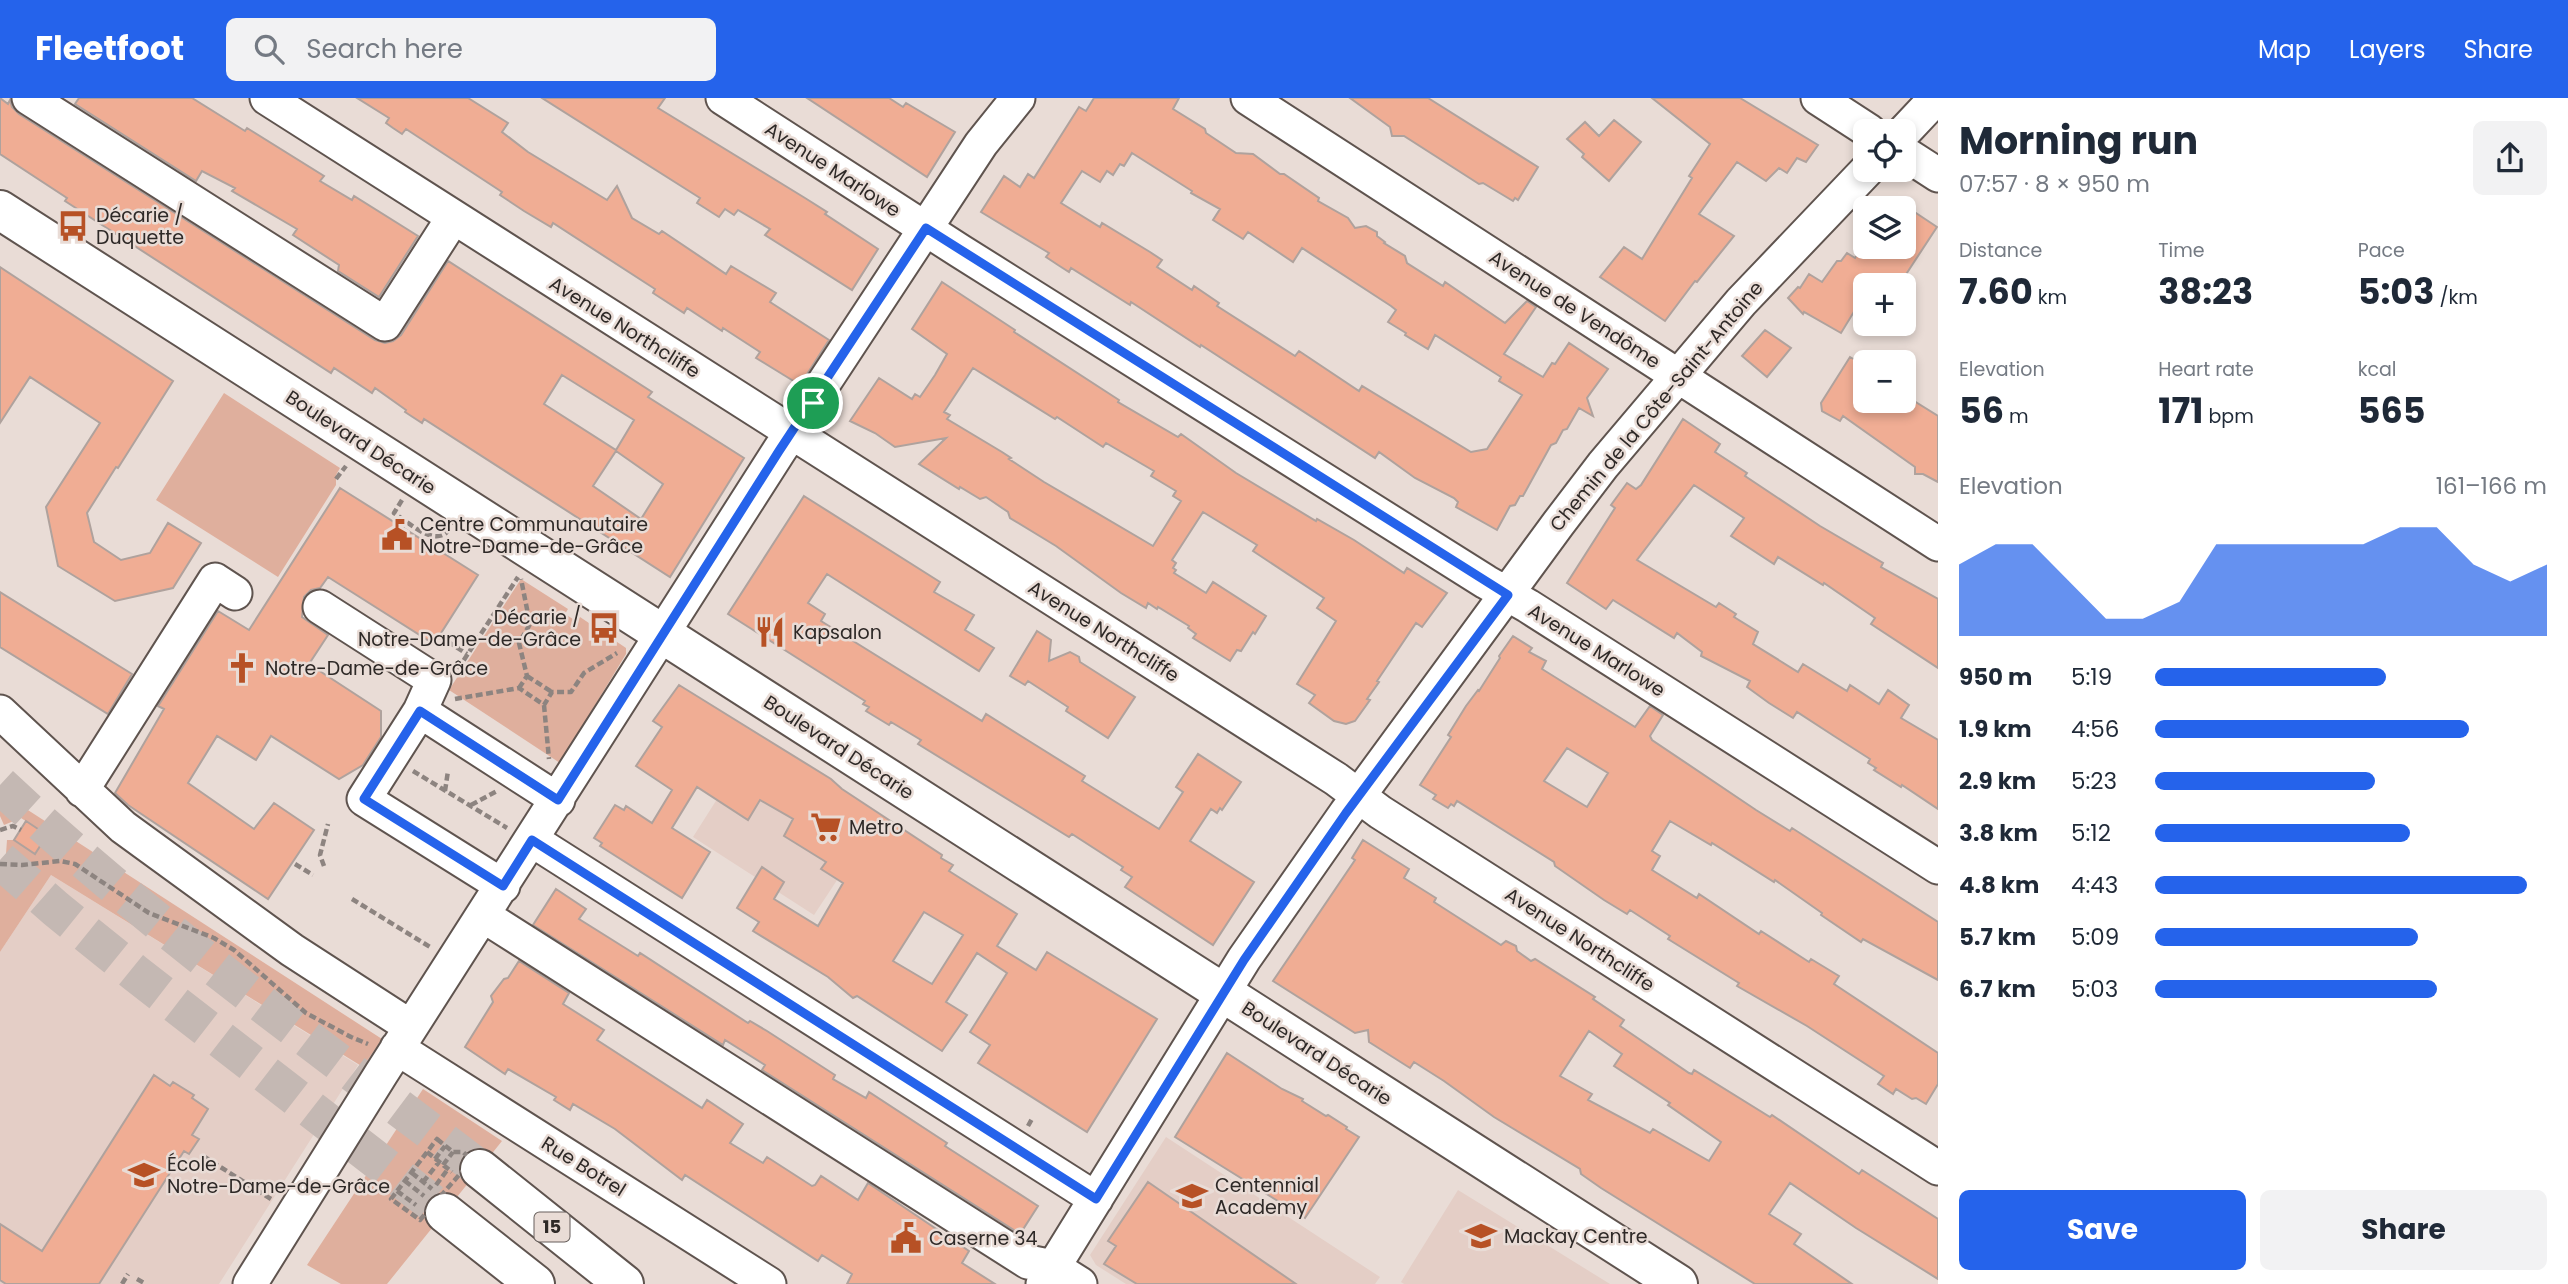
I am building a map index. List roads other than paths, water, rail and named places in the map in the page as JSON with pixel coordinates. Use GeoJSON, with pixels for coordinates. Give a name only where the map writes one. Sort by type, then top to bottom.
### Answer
{"type":"FeatureCollection","features":[{"type":"Feature","properties":{"kind":"main road","name":"Boulevard Décarie"},"geometry":{"type":"LineString","coordinates":[[0,210],[1678,1284]]}},
{"type":"Feature","properties":{"kind":"main road","name":"15"},"geometry":{"type":"LineString","coordinates":[[451,1165],[624,1284]]}},
{"type":"Feature","properties":{"kind":"main road"},"geometry":{"type":"LineString","coordinates":[[436,1203],[535,1284]]}},
{"type":"Feature","properties":{"kind":"street"},"geometry":{"type":"LineString","coordinates":[[29,98],[385,324],[453,218]]}},
{"type":"Feature","properties":{"kind":"street","name":"Avenue Northcliffe"},"geometry":{"type":"LineString","coordinates":[[267,98],[1325,771],[1392,819],[1938,1168]]}},
{"type":"Feature","properties":{"kind":"street","name":"Avenue Marlowe"},"geometry":{"type":"LineString","coordinates":[[723,98],[1938,867]]}},
{"type":"Feature","properties":{"kind":"street"},"geometry":{"type":"LineString","coordinates":[[253,1283],[396,1041],[503,886],[524,837],[558,800],[792,433],[981,144],[1018,98]]}},
{"type":"Feature","properties":{"kind":"street","name":"Avenue de Vendôme"},"geometry":{"type":"LineString","coordinates":[[1248,98],[1938,544]]}},
{"type":"Feature","properties":{"kind":"street"},"geometry":{"type":"LineString","coordinates":[[1818,98],[1853,121]]}},
{"type":"Feature","properties":{"kind":"street"},"geometry":{"type":"LineString","coordinates":[[1916,119],[1936,98]]}},
{"type":"Feature","properties":{"kind":"street"},"geometry":{"type":"LineString","coordinates":[[1916,161],[1938,175]]}},
{"type":"Feature","properties":{"kind":"street","name":"Chemin de la Côte-Saint-Antoine"},"geometry":{"type":"LineString","coordinates":[[1059,1278],[1096,1199],[1224,993],[1359,796],[1578,497],[1760,280],[1855,182]]}},
{"type":"Feature","properties":{"kind":"street"},"geometry":{"type":"LineString","coordinates":[[82,790],[215,580],[235,593]]}},
{"type":"Feature","properties":{"kind":"street"},"geometry":{"type":"LineString","coordinates":[[320,607],[434,680],[433,703],[364,799],[503,886]]}},
{"type":"Feature","properties":{"kind":"street"},"geometry":{"type":"LineString","coordinates":[[433,703],[558,800]]}},
{"type":"Feature","properties":{"kind":"street","name":"Rue Botrel"},"geometry":{"type":"LineString","coordinates":[[0,712],[123,827],[292,950],[396,1041],[769,1284]]}},
{"type":"Feature","properties":{"kind":"street"},"geometry":{"type":"LineString","coordinates":[[524,837],[1096,1199]]}},
{"type":"Feature","properties":{"kind":"street"},"geometry":{"type":"LineString","coordinates":[[484,916],[1028,1262],[1059,1278]]}},
{"type":"Feature","properties":{"kind":"tunnel"},"geometry":{"type":"LineString","coordinates":[[0,785],[115,887],[296,1030],[480,1169]]}},
{"type":"Feature","properties":{"kind":"tunnel"},"geometry":{"type":"LineString","coordinates":[[0,860],[135,973],[445,1213]]}},
{"type":"Feature","properties":{"kind":"place","name":"Décarie / Duquette"},"geometry":{"type":"Point","coordinates":[73,226]}},
{"type":"Feature","properties":{"kind":"place","name":"Centre Communautaire Notre-Dame-de-Grâce"},"geometry":{"type":"Point","coordinates":[397,535]}},
{"type":"Feature","properties":{"kind":"place","name":"Décarie / Notre-Dame-de-Grâce"},"geometry":{"type":"Point","coordinates":[604,628]}},
{"type":"Feature","properties":{"kind":"place","name":"Kapsalon"},"geometry":{"type":"Point","coordinates":[770,632]}},
{"type":"Feature","properties":{"kind":"place","name":"Notre-Dame-de-Grâce"},"geometry":{"type":"Point","coordinates":[242,668]}},
{"type":"Feature","properties":{"kind":"place","name":"Metro"},"geometry":{"type":"Point","coordinates":[826,827]}},
{"type":"Feature","properties":{"kind":"place","name":"École Notre-Dame-de-Grâce"},"geometry":{"type":"Point","coordinates":[144,1175]}},
{"type":"Feature","properties":{"kind":"place","name":"Centennial Academy"},"geometry":{"type":"Point","coordinates":[1192,1196]}},
{"type":"Feature","properties":{"kind":"place","name":"Mackay Centre"},"geometry":{"type":"Point","coordinates":[1481,1236]}},
{"type":"Feature","properties":{"kind":"place","name":"Caserne 34"},"geometry":{"type":"Point","coordinates":[906,1238]}}]}
